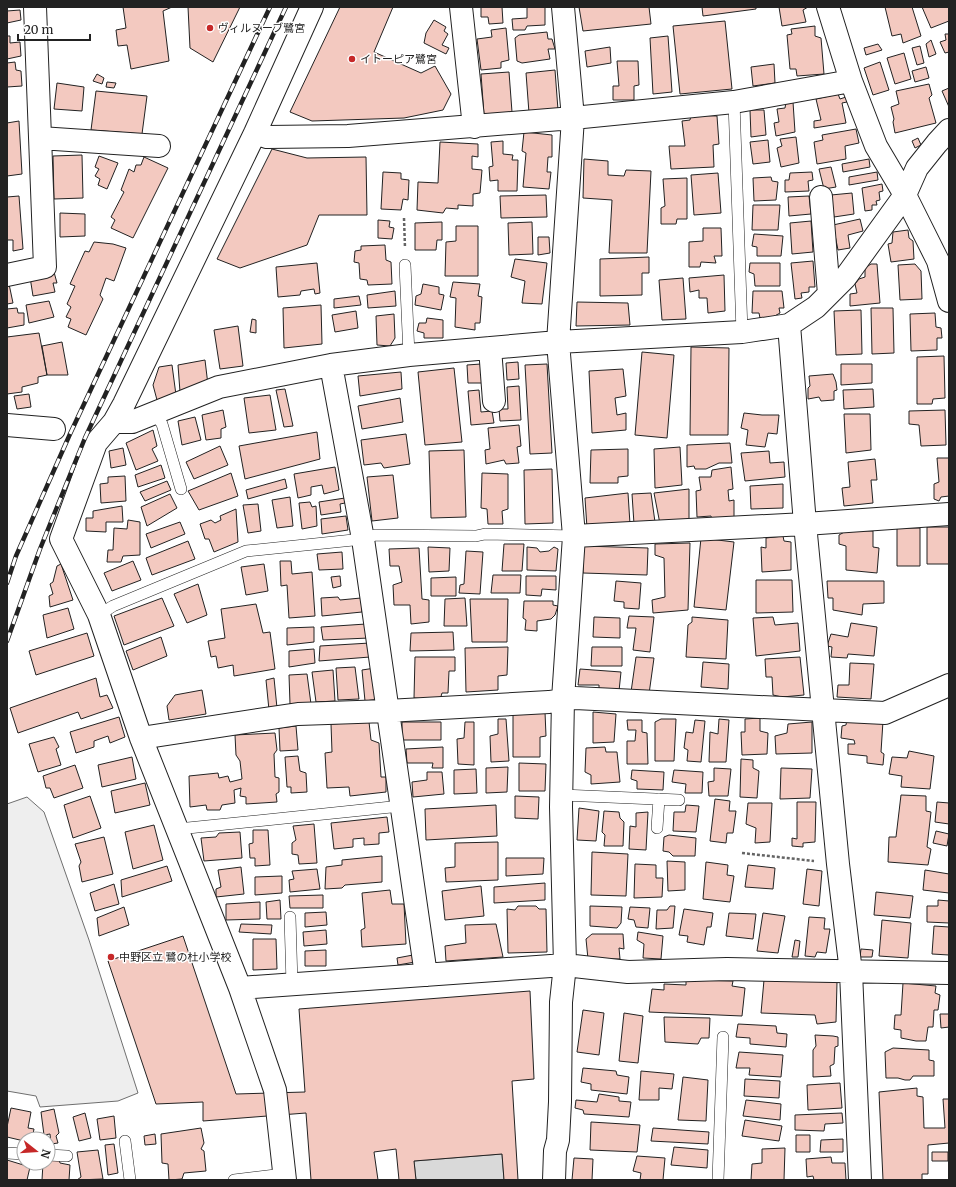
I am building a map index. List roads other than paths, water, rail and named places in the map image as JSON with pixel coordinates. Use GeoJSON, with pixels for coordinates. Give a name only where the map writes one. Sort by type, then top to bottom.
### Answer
{"type":"FeatureCollection","features":[{"type":"Feature","properties":{"kind":"street"},"geometry":{"type":"LineString","coordinates":[[7,275],[45,267],[35,7]]}},
{"type":"Feature","properties":{"kind":"street"},"geometry":{"type":"LineString","coordinates":[[284,1177],[275,1090],[240,988],[141,738],[99,615],[61,539],[96,443],[114,422],[168,314],[255,133],[312,7]]}},
{"type":"Feature","properties":{"kind":"street"},"geometry":{"type":"LineString","coordinates":[[461,7],[474,127]]}},
{"type":"Feature","properties":{"kind":"street"},"geometry":{"type":"LineString","coordinates":[[554,1180],[560,1102],[561,1002],[565,965],[562,795],[563,699],[574,536],[558,342],[574,118],[562,7]]}},
{"type":"Feature","properties":{"kind":"street"},"geometry":{"type":"LineString","coordinates":[[828,7],[851,80],[876,146],[905,195],[938,261],[949,300]]}},
{"type":"Feature","properties":{"kind":"street"},"geometry":{"type":"LineString","coordinates":[[255,133],[267,137],[348,136],[474,127],[734,102],[851,80]]}},
{"type":"Feature","properties":{"kind":"street"},"geometry":{"type":"LineString","coordinates":[[114,422],[132,422],[219,387],[331,365],[409,355],[558,342],[742,332],[789,325],[816,307],[845,278],[905,195],[917,168],[949,130]]}},
{"type":"Feature","properties":{"kind":"street"},"geometry":{"type":"LineString","coordinates":[[40,138],[159,146]]}},
{"type":"Feature","properties":{"kind":"street"},"geometry":{"type":"LineString","coordinates":[[820,197],[829,294]]}},
{"type":"Feature","properties":{"kind":"street"},"geometry":{"type":"LineString","coordinates":[[789,325],[805,524],[838,864],[851,972],[860,1180]]}},
{"type":"Feature","properties":{"kind":"street"},"geometry":{"type":"LineString","coordinates":[[490,348],[494,401]]}},
{"type":"Feature","properties":{"kind":"street"},"geometry":{"type":"LineString","coordinates":[[331,365],[362,539],[426,975]]}},
{"type":"Feature","properties":{"kind":"street"},"geometry":{"type":"LineString","coordinates":[[7,425],[54,429]]}},
{"type":"Feature","properties":{"kind":"street"},"geometry":{"type":"LineString","coordinates":[[574,536],[805,524],[949,514]]}},
{"type":"Feature","properties":{"kind":"street"},"geometry":{"type":"LineString","coordinates":[[141,738],[298,714],[387,711],[549,702],[563,699],[583,698],[886,713],[949,685]]}},
{"type":"Feature","properties":{"kind":"street"},"geometry":{"type":"LineString","coordinates":[[240,988],[565,965],[628,972],[727,969],[949,973]]}},
{"type":"Feature","properties":{"kind":"lane"},"geometry":{"type":"LineString","coordinates":[[734,102],[742,332]]}},
{"type":"Feature","properties":{"kind":"lane"},"geometry":{"type":"LineString","coordinates":[[406,265],[409,355]]}},
{"type":"Feature","properties":{"kind":"lane"},"geometry":{"type":"LineString","coordinates":[[155,413],[162,424],[181,489]]}},
{"type":"Feature","properties":{"kind":"lane"},"geometry":{"type":"LineString","coordinates":[[99,615],[113,606],[246,551],[362,539],[375,535],[476,536],[485,534],[574,536]]}},
{"type":"Feature","properties":{"kind":"lane"},"geometry":{"type":"LineString","coordinates":[[562,795],[679,800]]}},
{"type":"Feature","properties":{"kind":"lane"},"geometry":{"type":"LineString","coordinates":[[658,828],[659,799]]}},
{"type":"Feature","properties":{"kind":"lane"},"geometry":{"type":"LineString","coordinates":[[178,829],[401,806]]}},
{"type":"Feature","properties":{"kind":"lane"},"geometry":{"type":"LineString","coordinates":[[290,917],[292,984]]}},
{"type":"Feature","properties":{"kind":"lane"},"geometry":{"type":"LineString","coordinates":[[718,1180],[723,1037]]}},
{"type":"Feature","properties":{"kind":"lane"},"geometry":{"type":"LineString","coordinates":[[125,1141],[130,1180]]}},
{"type":"Feature","properties":{"kind":"lane"},"geometry":{"type":"LineString","coordinates":[[56,1155],[67,1156]]}},
{"type":"Feature","properties":{"kind":"lane"},"geometry":{"type":"LineString","coordinates":[[234,1180],[284,1177]]}},
{"type":"Feature","properties":{"kind":"railway"},"geometry":{"type":"LineString","coordinates":[[7,583],[16,556],[70,434],[270,7]]}},
{"type":"Feature","properties":{"kind":"railway"},"geometry":{"type":"LineString","coordinates":[[7,641],[40,549],[85,438],[286,7]]}},
{"type":"Feature","properties":{"kind":"place","name":"ヴィルヌーブ鷺宮"},"geometry":{"type":"Point","coordinates":[210,28]}},
{"type":"Feature","properties":{"kind":"place","name":"イトーピア鷺宮"},"geometry":{"type":"Point","coordinates":[352,59]}},
{"type":"Feature","properties":{"kind":"place","name":"中野区立 鷺の杜小学校"},"geometry":{"type":"Point","coordinates":[111,957]}}]}
